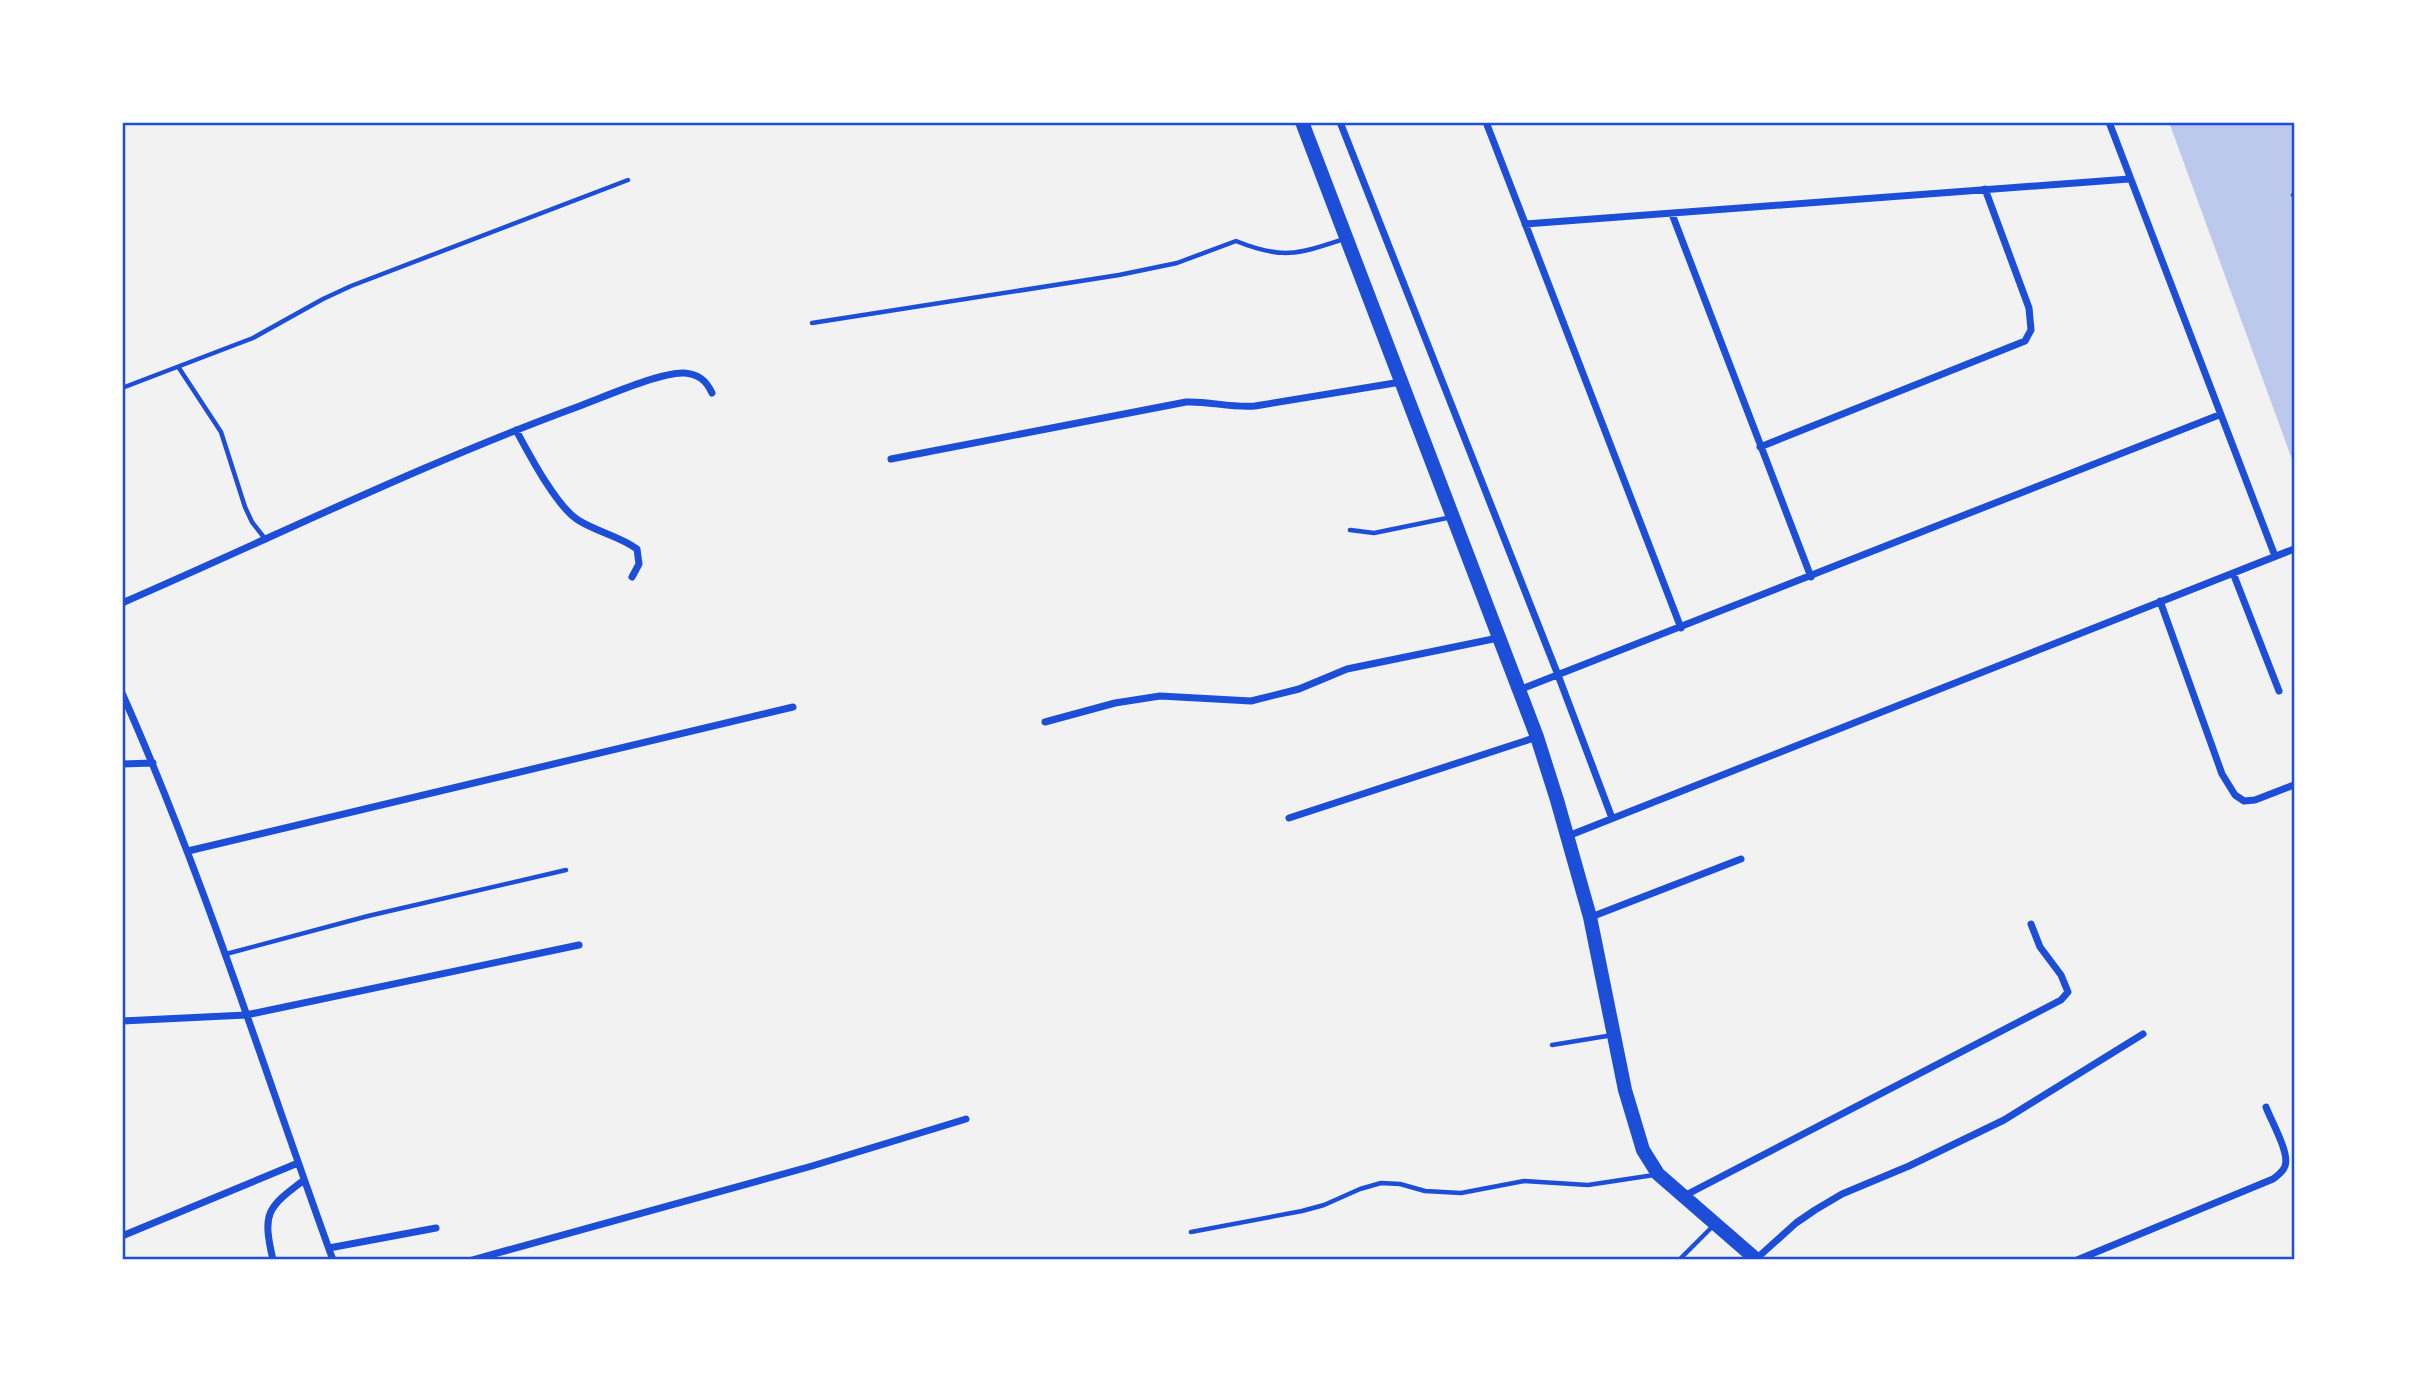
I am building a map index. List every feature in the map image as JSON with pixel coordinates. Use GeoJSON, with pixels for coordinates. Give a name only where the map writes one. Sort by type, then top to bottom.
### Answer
{"type":"FeatureCollection","features":[{"type":"Feature","properties":{"kind":"main road"},"geometry":{"type":"LineString","coordinates":[[1302,122],[1536,737],[1590,917],[1614,1034],[1643,1150],[1658,1174],[1757,1259]]}},
{"type":"Feature","properties":{"kind":"street"},"geometry":{"type":"LineString","coordinates":[[1340,122],[1612,818]]}},
{"type":"Feature","properties":{"kind":"street"},"geometry":{"type":"LineString","coordinates":[[1486,122],[1681,628]]}},
{"type":"Feature","properties":{"kind":"street"},"geometry":{"type":"LineString","coordinates":[[2109,122],[2275,556]]}},
{"type":"Feature","properties":{"kind":"street"},"geometry":{"type":"LineString","coordinates":[[1525,224],[2129,179]]}},
{"type":"Feature","properties":{"kind":"street"},"geometry":{"type":"LineString","coordinates":[[1760,447],[2025,341],[2031,330],[2029,308],[1986,189]]}},
{"type":"Feature","properties":{"kind":"street"},"geometry":{"type":"LineString","coordinates":[[1672,214],[1811,577]]}},
{"type":"Feature","properties":{"kind":"street"},"geometry":{"type":"LineString","coordinates":[[122,603],[266,541],[374,489],[516,430],[667,376],[682,373],[698,376],[707,382],[712,393]]}},
{"type":"Feature","properties":{"kind":"street"},"geometry":{"type":"LineString","coordinates":[[891,459],[1186,402],[1255,406],[1401,382]]}},
{"type":"Feature","properties":{"kind":"street"},"geometry":{"type":"LineString","coordinates":[[1519,691],[2219,415]]}},
{"type":"Feature","properties":{"kind":"street"},"geometry":{"type":"LineString","coordinates":[[516,430],[539,470],[571,516],[637,549],[639,564],[632,577]]}},
{"type":"Feature","properties":{"kind":"street"},"geometry":{"type":"LineString","coordinates":[[1567,836],[2294,549]]}},
{"type":"Feature","properties":{"kind":"street"},"geometry":{"type":"LineString","coordinates":[[2233,572],[2279,691]]}},
{"type":"Feature","properties":{"kind":"street"},"geometry":{"type":"LineString","coordinates":[[2160,601],[2230,788],[2244,801],[2255,800],[2294,785]]}},
{"type":"Feature","properties":{"kind":"street"},"geometry":{"type":"LineString","coordinates":[[1045,722],[1115,703],[1160,696],[1251,701],[1299,689],[1347,669],[1498,638]]}},
{"type":"Feature","properties":{"kind":"street"},"geometry":{"type":"LineString","coordinates":[[122,693],[188,851],[333,1259]]}},
{"type":"Feature","properties":{"kind":"street"},"geometry":{"type":"LineString","coordinates":[[188,851],[793,707]]}},
{"type":"Feature","properties":{"kind":"street"},"geometry":{"type":"LineString","coordinates":[[1289,818],[1536,737]]}},
{"type":"Feature","properties":{"kind":"street"},"geometry":{"type":"LineString","coordinates":[[122,764],[153,763]]}},
{"type":"Feature","properties":{"kind":"street"},"geometry":{"type":"LineString","coordinates":[[1590,917],[1741,859]]}},
{"type":"Feature","properties":{"kind":"street"},"geometry":{"type":"LineString","coordinates":[[1683,1197],[2061,1000],[2068,992],[2066,984],[2040,947],[2031,924]]}},
{"type":"Feature","properties":{"kind":"street"},"geometry":{"type":"LineString","coordinates":[[122,1021],[246,1015],[579,945]]}},
{"type":"Feature","properties":{"kind":"street"},"geometry":{"type":"LineString","coordinates":[[1757,1259],[1796,1223],[1842,1194],[1909,1166],[2004,1120],[2143,1034]]}},
{"type":"Feature","properties":{"kind":"street"},"geometry":{"type":"LineString","coordinates":[[2077,1259],[2273,1179],[2283,1171],[2286,1164],[2285,1153],[2266,1107]]}},
{"type":"Feature","properties":{"kind":"street"},"geometry":{"type":"LineString","coordinates":[[472,1259],[812,1166],[966,1119]]}},
{"type":"Feature","properties":{"kind":"street"},"geometry":{"type":"LineString","coordinates":[[122,1236],[298,1163]]}},
{"type":"Feature","properties":{"kind":"street"},"geometry":{"type":"LineString","coordinates":[[273,1259],[268,1238],[268,1217],[277,1200],[304,1180]]}},
{"type":"Feature","properties":{"kind":"street"},"geometry":{"type":"LineString","coordinates":[[328,1248],[436,1228]]}},
{"type":"Feature","properties":{"kind":"lane"},"geometry":{"type":"LineString","coordinates":[[122,388],[253,338],[351,286],[628,180]]}},
{"type":"Feature","properties":{"kind":"lane"},"geometry":{"type":"LineString","coordinates":[[812,323],[1119,275],[1177,263],[1236,241],[1264,252],[1289,253],[1306,252],[1347,238]]}},
{"type":"Feature","properties":{"kind":"lane"},"geometry":{"type":"LineString","coordinates":[[179,368],[221,432],[245,508],[266,541]]}},
{"type":"Feature","properties":{"kind":"lane"},"geometry":{"type":"LineString","coordinates":[[1350,530],[1374,533],[1452,517]]}},
{"type":"Feature","properties":{"kind":"lane"},"geometry":{"type":"LineString","coordinates":[[226,954],[368,916],[566,870]]}},
{"type":"Feature","properties":{"kind":"lane"},"geometry":{"type":"LineString","coordinates":[[1552,1045],[1614,1034]]}},
{"type":"Feature","properties":{"kind":"lane"},"geometry":{"type":"LineString","coordinates":[[1191,1232],[1302,1211],[1381,1183],[1400,1184],[1425,1191],[1461,1192],[1524,1181],[1588,1185],[1658,1174]]}},
{"type":"Feature","properties":{"kind":"lane"},"geometry":{"type":"LineString","coordinates":[[1679,1259],[1714,1224]]}},
{"type":"Feature","properties":{"kind":"building"},"geometry":{"type":"Polygon","coordinates":[[[2169,122],[2294,122],[2294,465],[2169,122]]]}}]}
